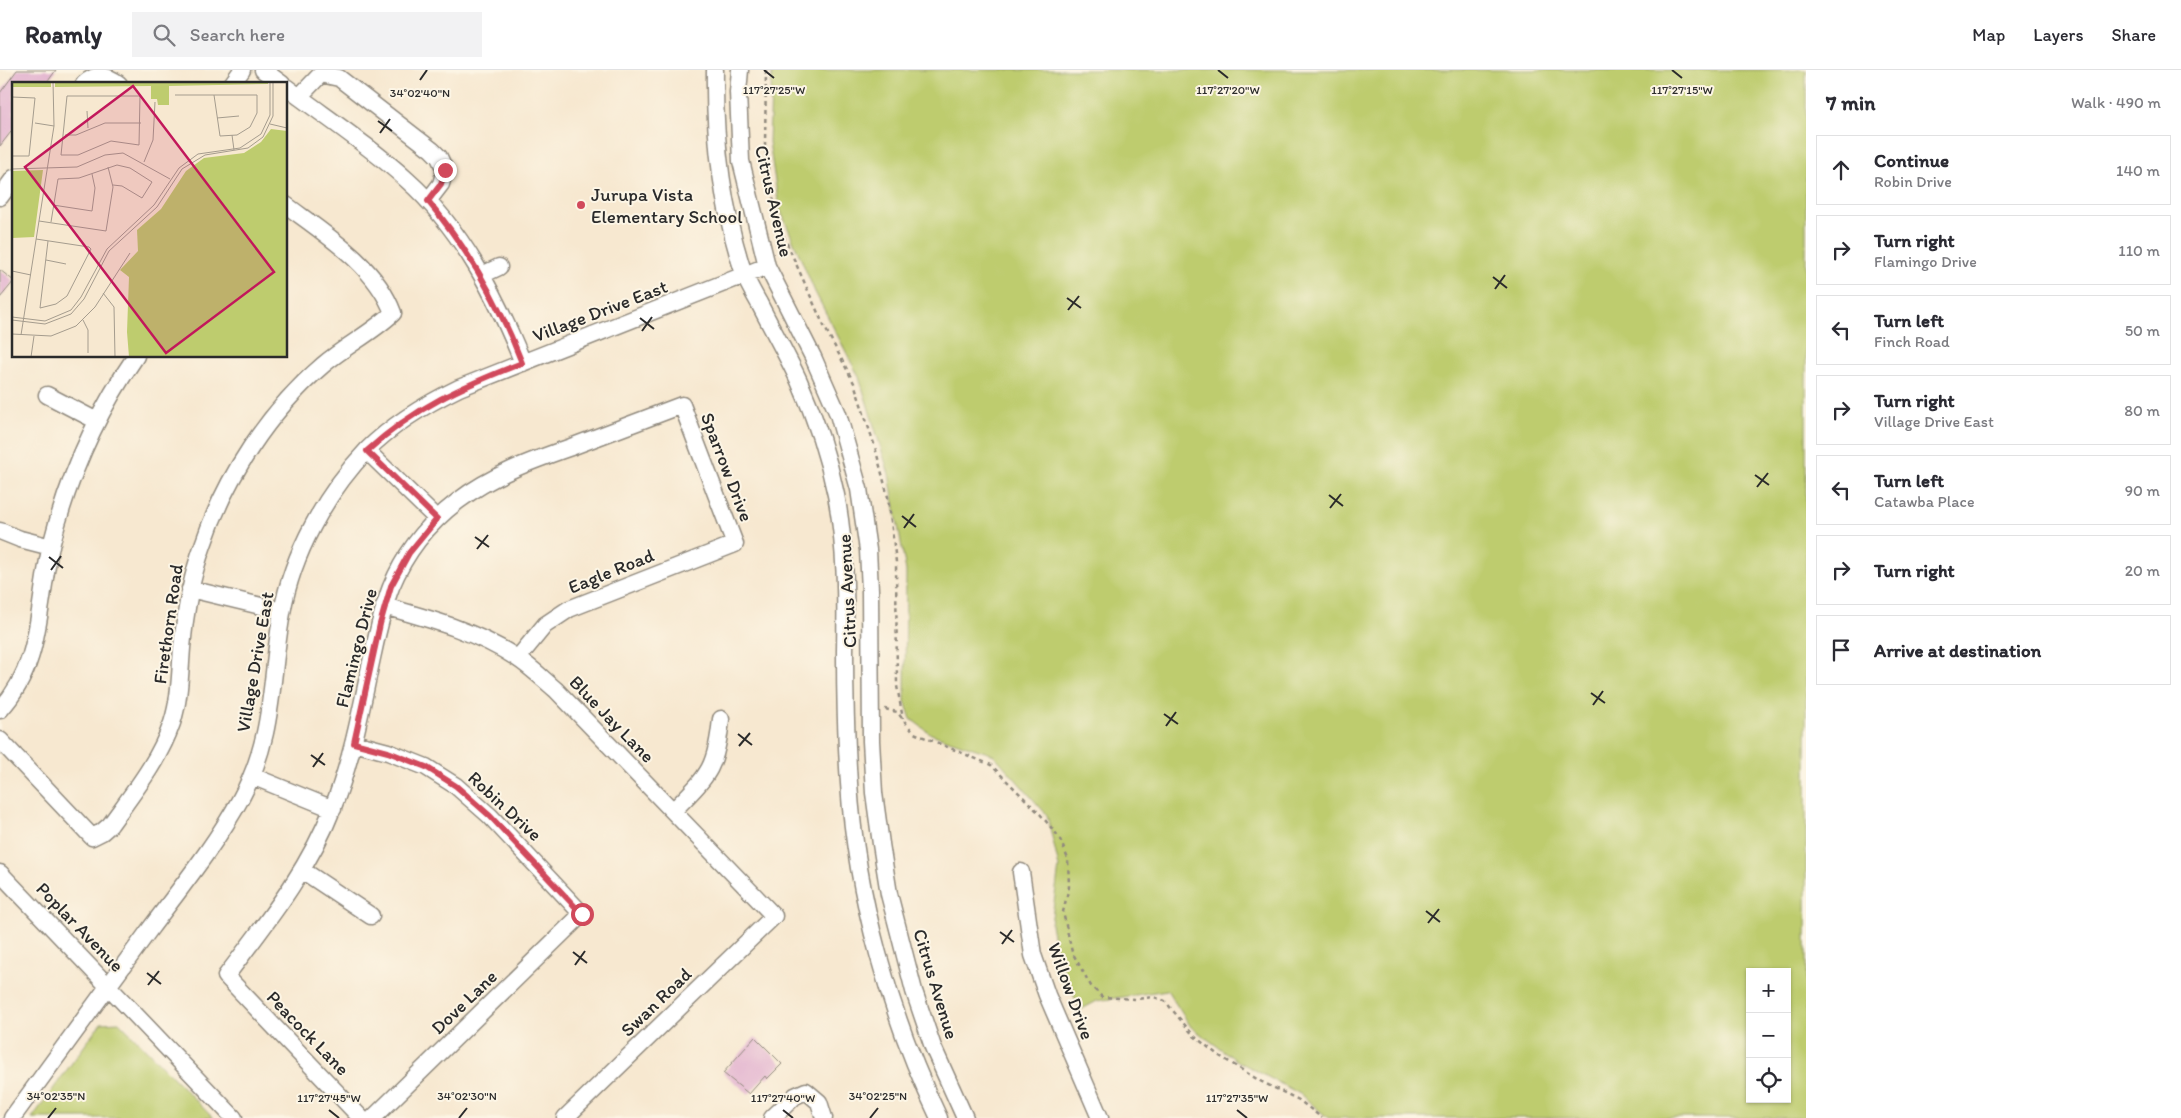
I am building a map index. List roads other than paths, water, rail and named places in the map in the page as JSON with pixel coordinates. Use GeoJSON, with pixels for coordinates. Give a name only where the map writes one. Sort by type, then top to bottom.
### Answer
{"type":"FeatureCollection","features":[{"type":"Feature","properties":{"kind":"street"},"geometry":{"type":"LineString","coordinates":[[233,82],[242,70]]}},
{"type":"Feature","properties":{"kind":"street"},"geometry":{"type":"LineString","coordinates":[[263,70],[279,82]]}},
{"type":"Feature","properties":{"kind":"street","name":"Citrus Avenue"},"geometry":{"type":"LineString","coordinates":[[716,70],[714,113],[720,174],[730,222],[745,276],[799,381],[825,452],[836,495],[844,551],[849,784],[856,845],[870,919],[889,992],[928,1094],[940,1118]]}},
{"type":"Feature","properties":{"kind":"street","name":"Citrus Avenue"},"geometry":{"type":"LineString","coordinates":[[740,70],[738,92],[741,161],[767,266],[813,358],[834,406],[855,475],[868,550],[870,590],[870,741],[874,793],[889,894],[914,991],[933,1047],[965,1118]]}},
{"type":"Feature","properties":{"kind":"street"},"geometry":{"type":"LineString","coordinates":[[428,201],[441,184],[445,170],[439,157],[432,150],[338,78],[320,74],[293,92],[382,159],[428,201],[466,248],[482,275],[513,339],[522,363]]}},
{"type":"Feature","properties":{"kind":"street"},"geometry":{"type":"LineString","coordinates":[[90,80],[109,77],[116,82]]}},
{"type":"Feature","properties":{"kind":"street"},"geometry":{"type":"LineString","coordinates":[[0,197],[12,181]]}},
{"type":"Feature","properties":{"kind":"street","name":"Firethorn Road"},"geometry":{"type":"LineString","coordinates":[[0,740],[92,837],[110,826],[151,768],[167,738],[177,702],[190,589],[204,542],[218,508],[240,466],[257,439],[303,383],[340,351],[393,313],[387,297],[368,274],[327,236],[288,207]]}},
{"type":"Feature","properties":{"kind":"street","name":"Village Drive East"},"geometry":{"type":"LineString","coordinates":[[12,1118],[220,833],[252,776],[270,711],[282,611],[294,568],[315,523],[332,495],[367,451],[384,436],[436,399],[475,381],[767,266]]}},
{"type":"Feature","properties":{"kind":"street"},"geometry":{"type":"LineString","coordinates":[[482,275],[499,267]]}},
{"type":"Feature","properties":{"kind":"street"},"geometry":{"type":"LineString","coordinates":[[0,710],[16,690],[32,655],[51,547],[75,469],[97,420],[135,358]]}},
{"type":"Feature","properties":{"kind":"street"},"geometry":{"type":"LineString","coordinates":[[47,395],[97,420]]}},
{"type":"Feature","properties":{"kind":"street","name":"Flamingo Drive"},"geometry":{"type":"LineString","coordinates":[[226,976],[267,922],[302,870],[320,839],[346,775],[384,606],[401,566],[418,540],[437,519],[470,492],[496,476],[682,406]]}},
{"type":"Feature","properties":{"kind":"street","name":"Sparrow Drive"},"geometry":{"type":"LineString","coordinates":[[682,406],[735,544]]}},
{"type":"Feature","properties":{"kind":"street"},"geometry":{"type":"LineString","coordinates":[[367,451],[437,519]]}},
{"type":"Feature","properties":{"kind":"street"},"geometry":{"type":"LineString","coordinates":[[0,531],[20,539],[51,547]]}},
{"type":"Feature","properties":{"kind":"street","name":"Eagle Road"},"geometry":{"type":"LineString","coordinates":[[518,658],[546,625],[569,609],[735,544]]}},
{"type":"Feature","properties":{"kind":"street"},"geometry":{"type":"LineString","coordinates":[[190,589],[282,611]]}},
{"type":"Feature","properties":{"kind":"street","name":"Blue Jay Lane"},"geometry":{"type":"LineString","coordinates":[[384,606],[471,634],[518,658],[556,690],[774,916]]}},
{"type":"Feature","properties":{"kind":"street"},"geometry":{"type":"LineString","coordinates":[[674,811],[701,782],[712,766],[718,748],[721,719]]}},
{"type":"Feature","properties":{"kind":"street","name":"Robin Drive"},"geometry":{"type":"LineString","coordinates":[[354,743],[388,752],[426,767],[456,786],[490,816],[582,914]]}},
{"type":"Feature","properties":{"kind":"street"},"geometry":{"type":"LineString","coordinates":[[252,776],[333,809]]}},
{"type":"Feature","properties":{"kind":"street"},"geometry":{"type":"LineString","coordinates":[[302,870],[371,916]]}},
{"type":"Feature","properties":{"kind":"street","name":"Willow Drive"},"geometry":{"type":"LineString","coordinates":[[1021,872],[1033,955],[1047,995],[1100,1118]]}},
{"type":"Feature","properties":{"kind":"street","name":"Poplar Avenue"},"geometry":{"type":"LineString","coordinates":[[0,874],[234,1118]]}},
{"type":"Feature","properties":{"kind":"street","name":"Dove Lane"},"geometry":{"type":"LineString","coordinates":[[373,1118],[582,914]]}},
{"type":"Feature","properties":{"kind":"street","name":"Swan Road"},"geometry":{"type":"LineString","coordinates":[[565,1118],[774,916]]}},
{"type":"Feature","properties":{"kind":"street","name":"Peacock Lane"},"geometry":{"type":"LineString","coordinates":[[226,976],[362,1118]]}},
{"type":"Feature","properties":{"kind":"street"},"geometry":{"type":"LineString","coordinates":[[772,1118],[795,1096],[806,1091],[819,1102],[824,1118]]}},
{"type":"Feature","properties":{"kind":"place","name":"Jurupa Vista Elementary School"},"geometry":{"type":"Point","coordinates":[581,205]}}]}
